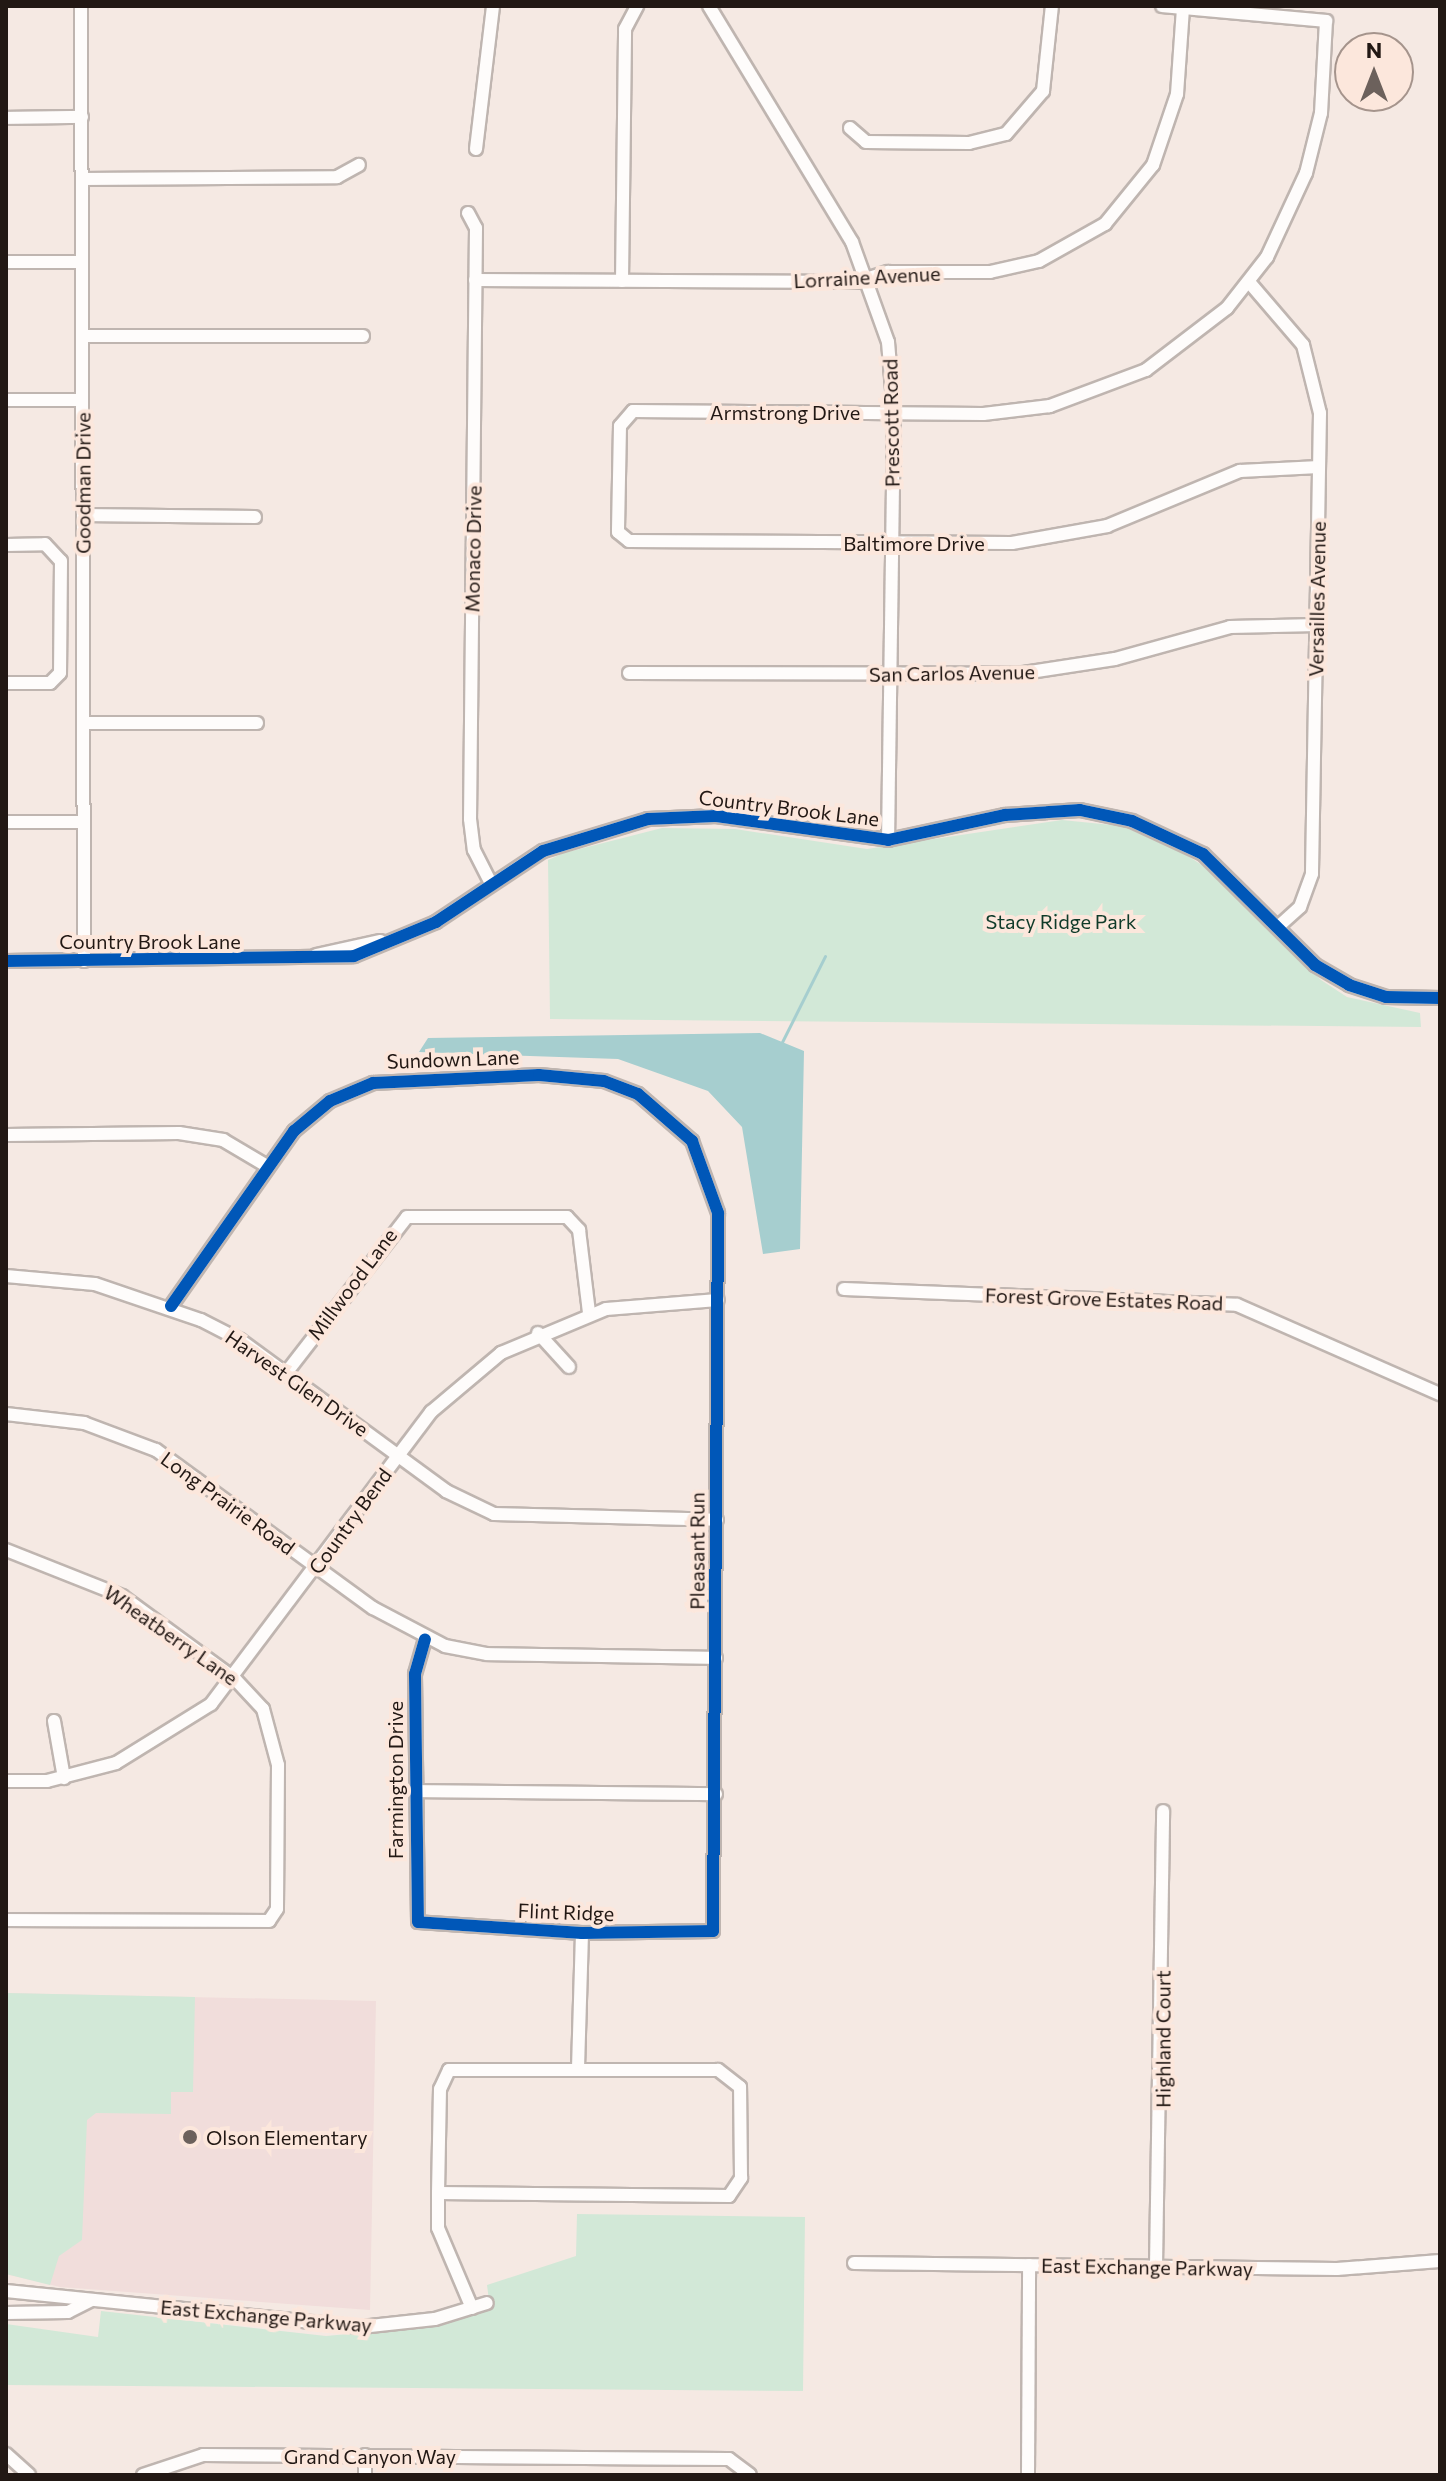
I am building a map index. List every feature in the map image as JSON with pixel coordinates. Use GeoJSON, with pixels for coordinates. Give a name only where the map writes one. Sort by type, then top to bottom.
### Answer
{"type":"FeatureCollection","features":[{"type":"Feature","properties":{"kind":"street","name":"Goodman Drive"},"geometry":{"type":"LineString","coordinates":[[81,6],[84,961]]}},
{"type":"Feature","properties":{"kind":"street"},"geometry":{"type":"LineString","coordinates":[[476,149],[493,6]]}},
{"type":"Feature","properties":{"kind":"street"},"geometry":{"type":"LineString","coordinates":[[622,281],[625,29],[637,6]]}},
{"type":"Feature","properties":{"kind":"street","name":"Prescott Road"},"geometry":{"type":"LineString","coordinates":[[709,6],[869,278],[888,342],[894,413],[888,840]]}},
{"type":"Feature","properties":{"kind":"street"},"geometry":{"type":"LineString","coordinates":[[850,128],[866,142],[969,143],[1006,134],[1043,91],[1052,6]]}},
{"type":"Feature","properties":{"kind":"street"},"geometry":{"type":"LineString","coordinates":[[1162,6],[1257,10]]}},
{"type":"Feature","properties":{"kind":"street","name":"Lorraine Avenue"},"geometry":{"type":"LineString","coordinates":[[475,280],[869,278],[1015,268],[1063,251],[1105,224],[1140,187],[1164,142],[1177,94],[1183,8]]}},
{"type":"Feature","properties":{"kind":"street","name":"Armstrong Drive"},"geometry":{"type":"LineString","coordinates":[[626,415],[1017,411],[1083,397],[1175,352],[1249,282],[1282,230],[1310,158],[1325,82],[1326,21],[1257,10]]}},
{"type":"Feature","properties":{"kind":"street"},"geometry":{"type":"LineString","coordinates":[[6,118],[82,117]]}},
{"type":"Feature","properties":{"kind":"street"},"geometry":{"type":"LineString","coordinates":[[82,179],[337,177],[359,165]]}},
{"type":"Feature","properties":{"kind":"street","name":"Monaco Drive"},"geometry":{"type":"LineString","coordinates":[[468,213],[476,228],[470,819],[474,850],[490,881]]}},
{"type":"Feature","properties":{"kind":"street"},"geometry":{"type":"LineString","coordinates":[[6,262],[82,262]]}},
{"type":"Feature","properties":{"kind":"street","name":"Versailles Avenue"},"geometry":{"type":"LineString","coordinates":[[1249,282],[1308,355],[1320,413],[1312,874],[1300,907],[1278,927]]}},
{"type":"Feature","properties":{"kind":"street"},"geometry":{"type":"LineString","coordinates":[[82,336],[363,336]]}},
{"type":"Feature","properties":{"kind":"street"},"geometry":{"type":"LineString","coordinates":[[6,400],[82,400]]}},
{"type":"Feature","properties":{"kind":"street","name":"Baltimore Drive"},"geometry":{"type":"LineString","coordinates":[[626,415],[618,528],[625,540],[892,543],[1072,535],[1152,510],[1240,471],[1319,467]]}},
{"type":"Feature","properties":{"kind":"street"},"geometry":{"type":"LineString","coordinates":[[83,515],[255,517]]}},
{"type":"Feature","properties":{"kind":"street"},"geometry":{"type":"LineString","coordinates":[[6,545],[45,544],[59,555],[56,678],[6,683]]}},
{"type":"Feature","properties":{"kind":"street","name":"San Carlos Avenue"},"geometry":{"type":"LineString","coordinates":[[629,673],[890,675],[1050,671],[1230,627],[1317,625]]}},
{"type":"Feature","properties":{"kind":"street"},"geometry":{"type":"LineString","coordinates":[[84,723],[257,723]]}},
{"type":"Feature","properties":{"kind":"street","name":"Country Brook Lane"},"geometry":{"type":"LineString","coordinates":[[6,961],[305,959],[399,939],[436,922],[490,881],[577,836],[666,817],[888,840],[1029,811],[1106,814],[1203,854],[1278,927],[1349,985],[1395,999],[1440,998]]}},
{"type":"Feature","properties":{"kind":"street"},"geometry":{"type":"LineString","coordinates":[[6,822],[84,822]]}},
{"type":"Feature","properties":{"kind":"street","name":"Sundown Lane"},"geometry":{"type":"LineString","coordinates":[[171,1306],[267,1166],[313,1113],[373,1083],[539,1075],[604,1081],[638,1094],[669,1116],[708,1171]]}},
{"type":"Feature","properties":{"kind":"street"},"geometry":{"type":"LineString","coordinates":[[6,1135],[179,1133],[223,1140],[267,1166]]}},
{"type":"Feature","properties":{"kind":"street","name":"Pleasant Run"},"geometry":{"type":"LineString","coordinates":[[708,1171],[718,1213],[713,1931]]}},
{"type":"Feature","properties":{"kind":"street","name":"Millwood Lane"},"geometry":{"type":"LineString","coordinates":[[286,1373],[399,1221],[525,1215],[572,1220],[589,1313]]}},
{"type":"Feature","properties":{"kind":"street","name":"Harvest Glen Drive"},"geometry":{"type":"LineString","coordinates":[[6,1276],[95,1284],[171,1306],[286,1373],[446,1491],[494,1514],[717,1520]]}},
{"type":"Feature","properties":{"kind":"street","name":"Forest Grove Estates Road"},"geometry":{"type":"LineString","coordinates":[[844,1289],[1237,1305],[1440,1394]]}},
{"type":"Feature","properties":{"kind":"street","name":"Country Bend"},"geometry":{"type":"LineString","coordinates":[[6,1781],[64,1778],[152,1747],[235,1679],[398,1456],[453,1390],[538,1333],[589,1313],[648,1301],[718,1300]]}},
{"type":"Feature","properties":{"kind":"street"},"geometry":{"type":"LineString","coordinates":[[538,1333],[569,1367]]}},
{"type":"Feature","properties":{"kind":"street","name":"Long Prairie Road"},"geometry":{"type":"LineString","coordinates":[[6,1414],[84,1423],[156,1450],[317,1567],[425,1639],[487,1654],[716,1658]]}},
{"type":"Feature","properties":{"kind":"street","name":"Wheatberry Lane"},"geometry":{"type":"LineString","coordinates":[[6,1550],[122,1596],[235,1679],[263,1709],[277,1748],[273,1918],[6,1920]]}},
{"type":"Feature","properties":{"kind":"street","name":"Farmington Drive"},"geometry":{"type":"LineString","coordinates":[[418,1922],[415,1674],[425,1639]]}},
{"type":"Feature","properties":{"kind":"street"},"geometry":{"type":"LineString","coordinates":[[54,1721],[64,1778]]}},
{"type":"Feature","properties":{"kind":"street"},"geometry":{"type":"LineString","coordinates":[[415,1791],[716,1794]]}},
{"type":"Feature","properties":{"kind":"street","name":"Highland Court"},"geometry":{"type":"LineString","coordinates":[[1156,2266],[1163,1811]]}},
{"type":"Feature","properties":{"kind":"street","name":"Flint Ridge"},"geometry":{"type":"LineString","coordinates":[[418,1922],[582,1933],[713,1931]]}},
{"type":"Feature","properties":{"kind":"street"},"geometry":{"type":"LineString","coordinates":[[578,2068],[582,1933]]}},
{"type":"Feature","properties":{"kind":"street"},"geometry":{"type":"LineString","coordinates":[[438,2193],[723,2197],[735,2191],[741,2094],[735,2078],[718,2070],[449,2070],[440,2089],[438,2193],[442,2246],[472,2308]]}},
{"type":"Feature","properties":{"kind":"street","name":"East Exchange Parkway"},"geometry":{"type":"LineString","coordinates":[[854,2263],[1337,2269],[1440,2261]]}},
{"type":"Feature","properties":{"kind":"street"},"geometry":{"type":"LineString","coordinates":[[1028,2475],[1029,2265]]}},
{"type":"Feature","properties":{"kind":"street","name":"East Exchange Parkway"},"geometry":{"type":"LineString","coordinates":[[6,2291],[361,2327],[487,2303]]}},
{"type":"Feature","properties":{"kind":"street","name":"East Exchange Parkway"},"geometry":{"type":"LineString","coordinates":[[6,2313],[68,2312],[90,2301]]}},
{"type":"Feature","properties":{"kind":"street"},"geometry":{"type":"LineString","coordinates":[[6,2454],[29,2475]]}},
{"type":"Feature","properties":{"kind":"street","name":"Grand Canyon Way"},"geometry":{"type":"LineString","coordinates":[[143,2475],[203,2455],[365,2455],[746,2469]]}},
{"type":"Feature","properties":{"kind":"street"},"geometry":{"type":"LineString","coordinates":[[365,2455],[365,2475]]}},
{"type":"Feature","properties":{"kind":"shaded area","name":"Olson Elementary"},"geometry":{"type":"Polygon","coordinates":[[[6,1993],[376,2001],[370,2310],[60,2287],[6,2274],[6,1993]]]}},
{"type":"Feature","properties":{"kind":"green space","name":"Stacy Ridge Park"},"geometry":{"type":"Polygon","coordinates":[[[1062,820],[1122,826],[1185,854],[1223,879],[1321,980],[1347,997],[1420,1013],[1421,1027],[550,1019],[548,860],[564,853],[662,828],[735,829],[867,849],[1062,820]]]}},
{"type":"Feature","properties":{"kind":"green space"},"geometry":{"type":"Polygon","coordinates":[[[6,1993],[195,1997],[193,2092],[171,2092],[171,2114],[96,2113],[87,2120],[82,2240],[59,2256],[50,2285],[6,2274],[6,1993]]]}},
{"type":"Feature","properties":{"kind":"green space"},"geometry":{"type":"Polygon","coordinates":[[[577,2214],[805,2217],[803,2391],[6,2385],[6,2324],[98,2337],[101,2311],[326,2336],[403,2329],[490,2308],[487,2285],[576,2256],[577,2214]]]}},
{"type":"Feature","properties":{"kind":"water"},"geometry":{"type":"Polygon","coordinates":[[[760,1033],[804,1051],[800,1249],[763,1254],[742,1127],[708,1091],[618,1059],[419,1052],[428,1038],[760,1033]]]}},
{"type":"Feature","properties":{"kind":"waterway"},"geometry":{"type":"LineString","coordinates":[[782,1042],[825,956]]}},
{"type":"Feature","properties":{"kind":"cycle path"},"geometry":{"type":"LineString","coordinates":[[6,961],[354,956],[436,922],[543,851],[648,819],[716,816],[888,840],[1005,815],[1080,810],[1132,821],[1203,854],[1315,965],[1349,985],[1386,997],[1440,998]]}},
{"type":"Feature","properties":{"kind":"cycle path"},"geometry":{"type":"LineString","coordinates":[[171,1306],[294,1131],[330,1101],[373,1083],[539,1075],[604,1081],[638,1094],[692,1141],[718,1213],[713,1931],[582,1933],[418,1922],[415,1674],[425,1639]]}},
{"type":"Feature","properties":{"kind":"place","name":"Olson Elementary"},"geometry":{"type":"Point","coordinates":[190,2137]}}]}
